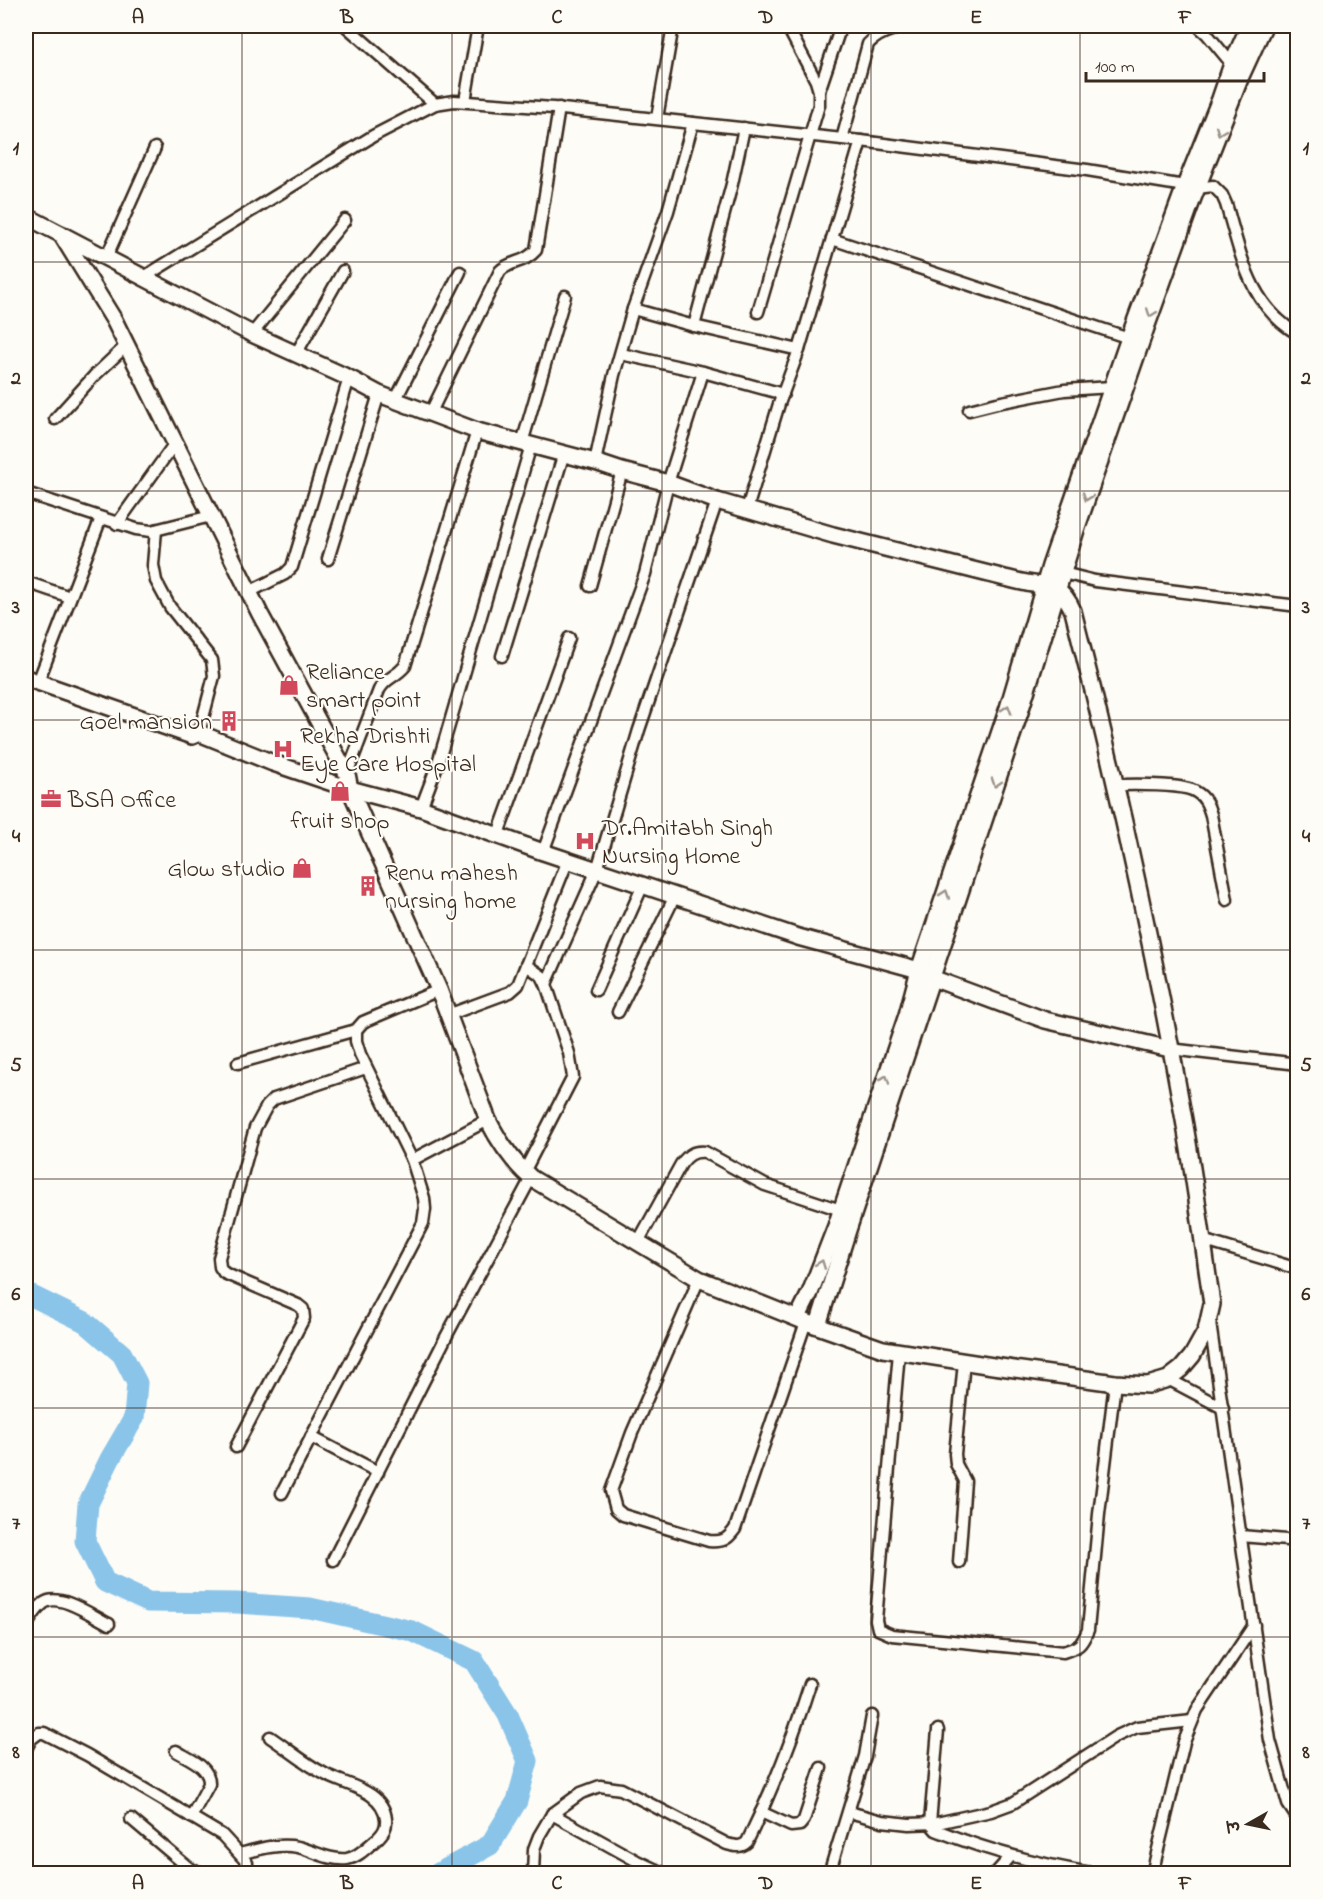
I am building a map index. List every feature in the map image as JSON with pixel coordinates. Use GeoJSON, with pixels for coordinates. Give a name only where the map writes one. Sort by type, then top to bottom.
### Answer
{"type":"FeatureCollection","features":[{"type":"Feature","properties":{"kind":"street"},"geometry":{"type":"LineString","coordinates":[[346,26],[435,104]]}},
{"type":"Feature","properties":{"kind":"street"},"geometry":{"type":"LineString","coordinates":[[465,101],[478,26]]}},
{"type":"Feature","properties":{"kind":"street"},"geometry":{"type":"LineString","coordinates":[[657,118],[673,26]]}},
{"type":"Feature","properties":{"kind":"street"},"geometry":{"type":"LineString","coordinates":[[758,312],[819,105],[816,81],[787,26]]}},
{"type":"Feature","properties":{"kind":"street"},"geometry":{"type":"LineString","coordinates":[[819,91],[841,26]]}},
{"type":"Feature","properties":{"kind":"street"},"geometry":{"type":"LineString","coordinates":[[842,139],[868,44],[884,32],[901,27],[918,26]]}},
{"type":"Feature","properties":{"kind":"street"},"geometry":{"type":"LineString","coordinates":[[1198,26],[1237,70]]}},
{"type":"Feature","properties":{"kind":"street"},"geometry":{"type":"LineString","coordinates":[[699,1279],[632,1433],[611,1491],[616,1509],[623,1515],[709,1541],[721,1542],[727,1539],[735,1528],[870,1145],[907,1015],[926,974],[1008,708],[1051,587],[1129,338],[1237,70],[1249,26]]}},
{"type":"Feature","properties":{"kind":"street"},"geometry":{"type":"LineString","coordinates":[[1237,70],[1264,26]]}},
{"type":"Feature","properties":{"kind":"street"},"geometry":{"type":"LineString","coordinates":[[144,277],[373,136],[435,104],[465,101],[559,108],[811,135],[1087,170],[1191,187],[1213,186],[1222,195],[1252,286],[1276,320],[1298,333]]}},
{"type":"Feature","properties":{"kind":"street"},"geometry":{"type":"LineString","coordinates":[[430,414],[500,271],[505,266],[524,261],[536,250],[559,108]]}},
{"type":"Feature","properties":{"kind":"street"},"geometry":{"type":"LineString","coordinates":[[595,462],[614,375],[633,309],[668,211],[693,123]]}},
{"type":"Feature","properties":{"kind":"street"},"geometry":{"type":"LineString","coordinates":[[694,326],[721,217],[732,184],[744,128]]}},
{"type":"Feature","properties":{"kind":"street"},"geometry":{"type":"LineString","coordinates":[[747,509],[799,350],[861,141]]}},
{"type":"Feature","properties":{"kind":"street"},"geometry":{"type":"LineString","coordinates":[[106,258],[154,148]]}},
{"type":"Feature","properties":{"kind":"street"},"geometry":{"type":"LineString","coordinates":[[1051,587],[1063,573],[1191,187]]}},
{"type":"Feature","properties":{"kind":"street"},"geometry":{"type":"LineString","coordinates":[[26,216],[62,234],[252,334],[379,394],[430,414],[477,431],[668,483],[717,501],[844,538],[1005,578],[1051,587],[1065,597],[1073,611],[1102,722],[1185,1121],[1212,1304],[1206,1331],[1192,1356],[1181,1368],[1168,1378],[1148,1385],[1115,1383],[883,1349],[699,1279],[527,1175],[499,1141],[488,1120],[439,990],[348,782],[249,592],[114,320],[62,234]]}},
{"type":"Feature","properties":{"kind":"street"},"geometry":{"type":"LineString","coordinates":[[252,334],[345,220]]}},
{"type":"Feature","properties":{"kind":"street"},"geometry":{"type":"LineString","coordinates":[[832,239],[1129,338]]}},
{"type":"Feature","properties":{"kind":"street"},"geometry":{"type":"LineString","coordinates":[[296,354],[343,271]]}},
{"type":"Feature","properties":{"kind":"street"},"geometry":{"type":"LineString","coordinates":[[396,399],[460,272]]}},
{"type":"Feature","properties":{"kind":"street"},"geometry":{"type":"LineString","coordinates":[[421,808],[438,763],[527,444],[565,296]]}},
{"type":"Feature","properties":{"kind":"street"},"geometry":{"type":"LineString","coordinates":[[633,309],[694,326],[799,350]]}},
{"type":"Feature","properties":{"kind":"street"},"geometry":{"type":"LineString","coordinates":[[55,419],[93,376],[127,345]]}},
{"type":"Feature","properties":{"kind":"street"},"geometry":{"type":"LineString","coordinates":[[621,354],[703,372],[783,394]]}},
{"type":"Feature","properties":{"kind":"street"},"geometry":{"type":"LineString","coordinates":[[543,852],[645,574],[668,483],[703,372]]}},
{"type":"Feature","properties":{"kind":"street"},"geometry":{"type":"LineString","coordinates":[[249,592],[285,574],[294,562],[349,378]]}},
{"type":"Feature","properties":{"kind":"street"},"geometry":{"type":"LineString","coordinates":[[969,410],[1064,390],[1112,387]]}},
{"type":"Feature","properties":{"kind":"street"},"geometry":{"type":"LineString","coordinates":[[328,559],[379,394]]}},
{"type":"Feature","properties":{"kind":"street"},"geometry":{"type":"LineString","coordinates":[[348,782],[378,690],[383,682],[398,674],[405,666],[477,431]]}},
{"type":"Feature","properties":{"kind":"street"},"geometry":{"type":"LineString","coordinates":[[117,524],[175,443]]}},
{"type":"Feature","properties":{"kind":"street"},"geometry":{"type":"LineString","coordinates":[[502,656],[564,453]]}},
{"type":"Feature","properties":{"kind":"street"},"geometry":{"type":"LineString","coordinates":[[590,586],[622,471]]}},
{"type":"Feature","properties":{"kind":"street"},"geometry":{"type":"LineString","coordinates":[[26,492],[136,529],[156,530],[211,516]]}},
{"type":"Feature","properties":{"kind":"street"},"geometry":{"type":"LineString","coordinates":[[546,984],[597,870],[639,729],[717,501]]}},
{"type":"Feature","properties":{"kind":"street"},"geometry":{"type":"LineString","coordinates":[[101,518],[70,597],[32,680],[192,735],[199,733],[273,763],[348,782],[497,837],[798,938],[926,974],[1045,1020],[1170,1049],[1298,1064]]}},
{"type":"Feature","properties":{"kind":"street"},"geometry":{"type":"LineString","coordinates":[[156,530],[153,565],[156,581],[170,607],[208,654],[214,667],[214,676],[199,733]]}},
{"type":"Feature","properties":{"kind":"street"},"geometry":{"type":"LineString","coordinates":[[1063,573],[1095,581],[1298,606]]}},
{"type":"Feature","properties":{"kind":"street"},"geometry":{"type":"LineString","coordinates":[[26,582],[70,597]]}},
{"type":"Feature","properties":{"kind":"street"},"geometry":{"type":"LineString","coordinates":[[497,837],[569,638]]}},
{"type":"Feature","properties":{"kind":"street"},"geometry":{"type":"LineString","coordinates":[[1115,784],[1178,787],[1194,790],[1203,798],[1208,804],[1211,815],[1227,900]]}},
{"type":"Feature","properties":{"kind":"street"},"geometry":{"type":"LineString","coordinates":[[448,1015],[510,992],[518,985],[568,861]]}},
{"type":"Feature","properties":{"kind":"street"},"geometry":{"type":"LineString","coordinates":[[596,990],[643,885]]}},
{"type":"Feature","properties":{"kind":"street"},"geometry":{"type":"LineString","coordinates":[[618,1012],[675,896]]}},
{"type":"Feature","properties":{"kind":"street"},"geometry":{"type":"LineString","coordinates":[[333,1560],[527,1175],[573,1077],[572,1060],[546,984],[537,971],[526,964]]}},
{"type":"Feature","properties":{"kind":"street"},"geometry":{"type":"LineString","coordinates":[[238,1063],[356,1030],[363,1022],[439,990]]}},
{"type":"Feature","properties":{"kind":"street"},"geometry":{"type":"LineString","coordinates":[[282,1493],[423,1223],[424,1198],[412,1160],[366,1068],[356,1041],[356,1030]]}},
{"type":"Feature","properties":{"kind":"street"},"geometry":{"type":"LineString","coordinates":[[236,1447],[304,1318],[303,1309],[298,1305],[224,1274],[220,1266],[219,1258],[255,1128],[267,1106],[274,1100],[366,1068]]}},
{"type":"Feature","properties":{"kind":"street"},"geometry":{"type":"LineString","coordinates":[[412,1160],[488,1120]]}},
{"type":"Feature","properties":{"kind":"street"},"geometry":{"type":"LineString","coordinates":[[638,1242],[681,1164],[687,1156],[693,1153],[705,1152],[765,1185],[847,1212]]}},
{"type":"Feature","properties":{"kind":"street"},"geometry":{"type":"LineString","coordinates":[[808,1321],[810,1293],[847,1212]]}},
{"type":"Feature","properties":{"kind":"street"},"geometry":{"type":"LineString","coordinates":[[1202,1240],[1298,1269]]}},
{"type":"Feature","properties":{"kind":"street"},"geometry":{"type":"LineString","coordinates":[[1210,1320],[1270,1740],[1288,1804],[1298,1819]]}},
{"type":"Feature","properties":{"kind":"street"},"geometry":{"type":"LineString","coordinates":[[899,1352],[876,1620],[878,1629],[892,1635],[1063,1652],[1075,1649],[1082,1644],[1088,1630],[1115,1383]]}},
{"type":"Feature","properties":{"kind":"street"},"geometry":{"type":"LineString","coordinates":[[960,1562],[965,1481],[954,1455],[964,1362]]}},
{"type":"Feature","properties":{"kind":"street"},"geometry":{"type":"LineString","coordinates":[[1168,1378],[1223,1408]]}},
{"type":"Feature","properties":{"kind":"street"},"geometry":{"type":"LineString","coordinates":[[310,1437],[378,1472]]}},
{"type":"Feature","properties":{"kind":"street"},"geometry":{"type":"LineString","coordinates":[[1241,1536],[1298,1541]]}},
{"type":"Feature","properties":{"kind":"street"},"geometry":{"type":"LineString","coordinates":[[26,1626],[41,1605],[52,1599],[63,1600],[109,1624]]}},
{"type":"Feature","properties":{"kind":"street"},"geometry":{"type":"LineString","coordinates":[[1152,1874],[1178,1759],[1192,1721],[1204,1698],[1254,1625]]}},
{"type":"Feature","properties":{"kind":"street"},"geometry":{"type":"LineString","coordinates":[[533,1874],[534,1850],[552,1814],[581,1793],[600,1786],[621,1789],[727,1844],[743,1846],[761,1812],[796,1730],[810,1684]]}},
{"type":"Feature","properties":{"kind":"street"},"geometry":{"type":"LineString","coordinates":[[829,1874],[865,1756],[872,1716]]}},
{"type":"Feature","properties":{"kind":"street"},"geometry":{"type":"LineString","coordinates":[[849,1812],[882,1821],[909,1824],[930,1823],[991,1811],[1012,1803],[1117,1736],[1137,1727],[1192,1721]]}},
{"type":"Feature","properties":{"kind":"street"},"geometry":{"type":"LineString","coordinates":[[938,1730],[930,1823],[936,1830],[1011,1856],[1058,1868],[1097,1874]]}},
{"type":"Feature","properties":{"kind":"street"},"geometry":{"type":"LineString","coordinates":[[26,1749],[34,1735],[44,1733],[87,1755],[222,1835],[247,1863],[247,1874]]}},
{"type":"Feature","properties":{"kind":"street"},"geometry":{"type":"LineString","coordinates":[[240,1854],[286,1845],[346,1859],[354,1857],[383,1833],[386,1824],[383,1808],[374,1798],[362,1790],[322,1773],[270,1737]]}},
{"type":"Feature","properties":{"kind":"street"},"geometry":{"type":"LineString","coordinates":[[176,1751],[204,1769],[209,1779],[191,1817]]}},
{"type":"Feature","properties":{"kind":"street"},"geometry":{"type":"LineString","coordinates":[[761,1812],[791,1826],[800,1825],[804,1820],[821,1768]]}},
{"type":"Feature","properties":{"kind":"street"},"geometry":{"type":"LineString","coordinates":[[552,1814],[665,1874]]}},
{"type":"Feature","properties":{"kind":"street"},"geometry":{"type":"LineString","coordinates":[[131,1819],[189,1868],[201,1874]]}},
{"type":"Feature","properties":{"kind":"street"},"geometry":{"type":"LineString","coordinates":[[995,1874],[1011,1856]]}},
{"type":"Feature","properties":{"kind":"waterway"},"geometry":{"type":"LineString","coordinates":[[26,1295],[85,1322],[122,1354],[137,1383],[134,1418],[110,1459],[88,1504],[85,1541],[105,1582],[148,1602],[237,1603],[310,1608],[412,1631],[474,1661],[508,1715],[528,1761],[517,1801],[490,1845],[437,1874]]}},
{"type":"Feature","properties":{"kind":"place","name":"Reliance smart point"},"geometry":{"type":"Point","coordinates":[289,685]}},
{"type":"Feature","properties":{"kind":"place","name":"Goel mansion"},"geometry":{"type":"Point","coordinates":[229,721]}},
{"type":"Feature","properties":{"kind":"place","name":"Rekha Drishti Eye Care Hospital"},"geometry":{"type":"Point","coordinates":[283,749]}},
{"type":"Feature","properties":{"kind":"place","name":"fruit shop"},"geometry":{"type":"Point","coordinates":[340,791]}},
{"type":"Feature","properties":{"kind":"place","name":"BSA Office"},"geometry":{"type":"Point","coordinates":[51,799]}},
{"type":"Feature","properties":{"kind":"place","name":"Dr.Amitabh Singh Nursing Home"},"geometry":{"type":"Point","coordinates":[585,841]}},
{"type":"Feature","properties":{"kind":"place","name":"Glow studio"},"geometry":{"type":"Point","coordinates":[302,868]}},
{"type":"Feature","properties":{"kind":"place","name":"Renu mahesh nursing home"},"geometry":{"type":"Point","coordinates":[368,886]}}]}
